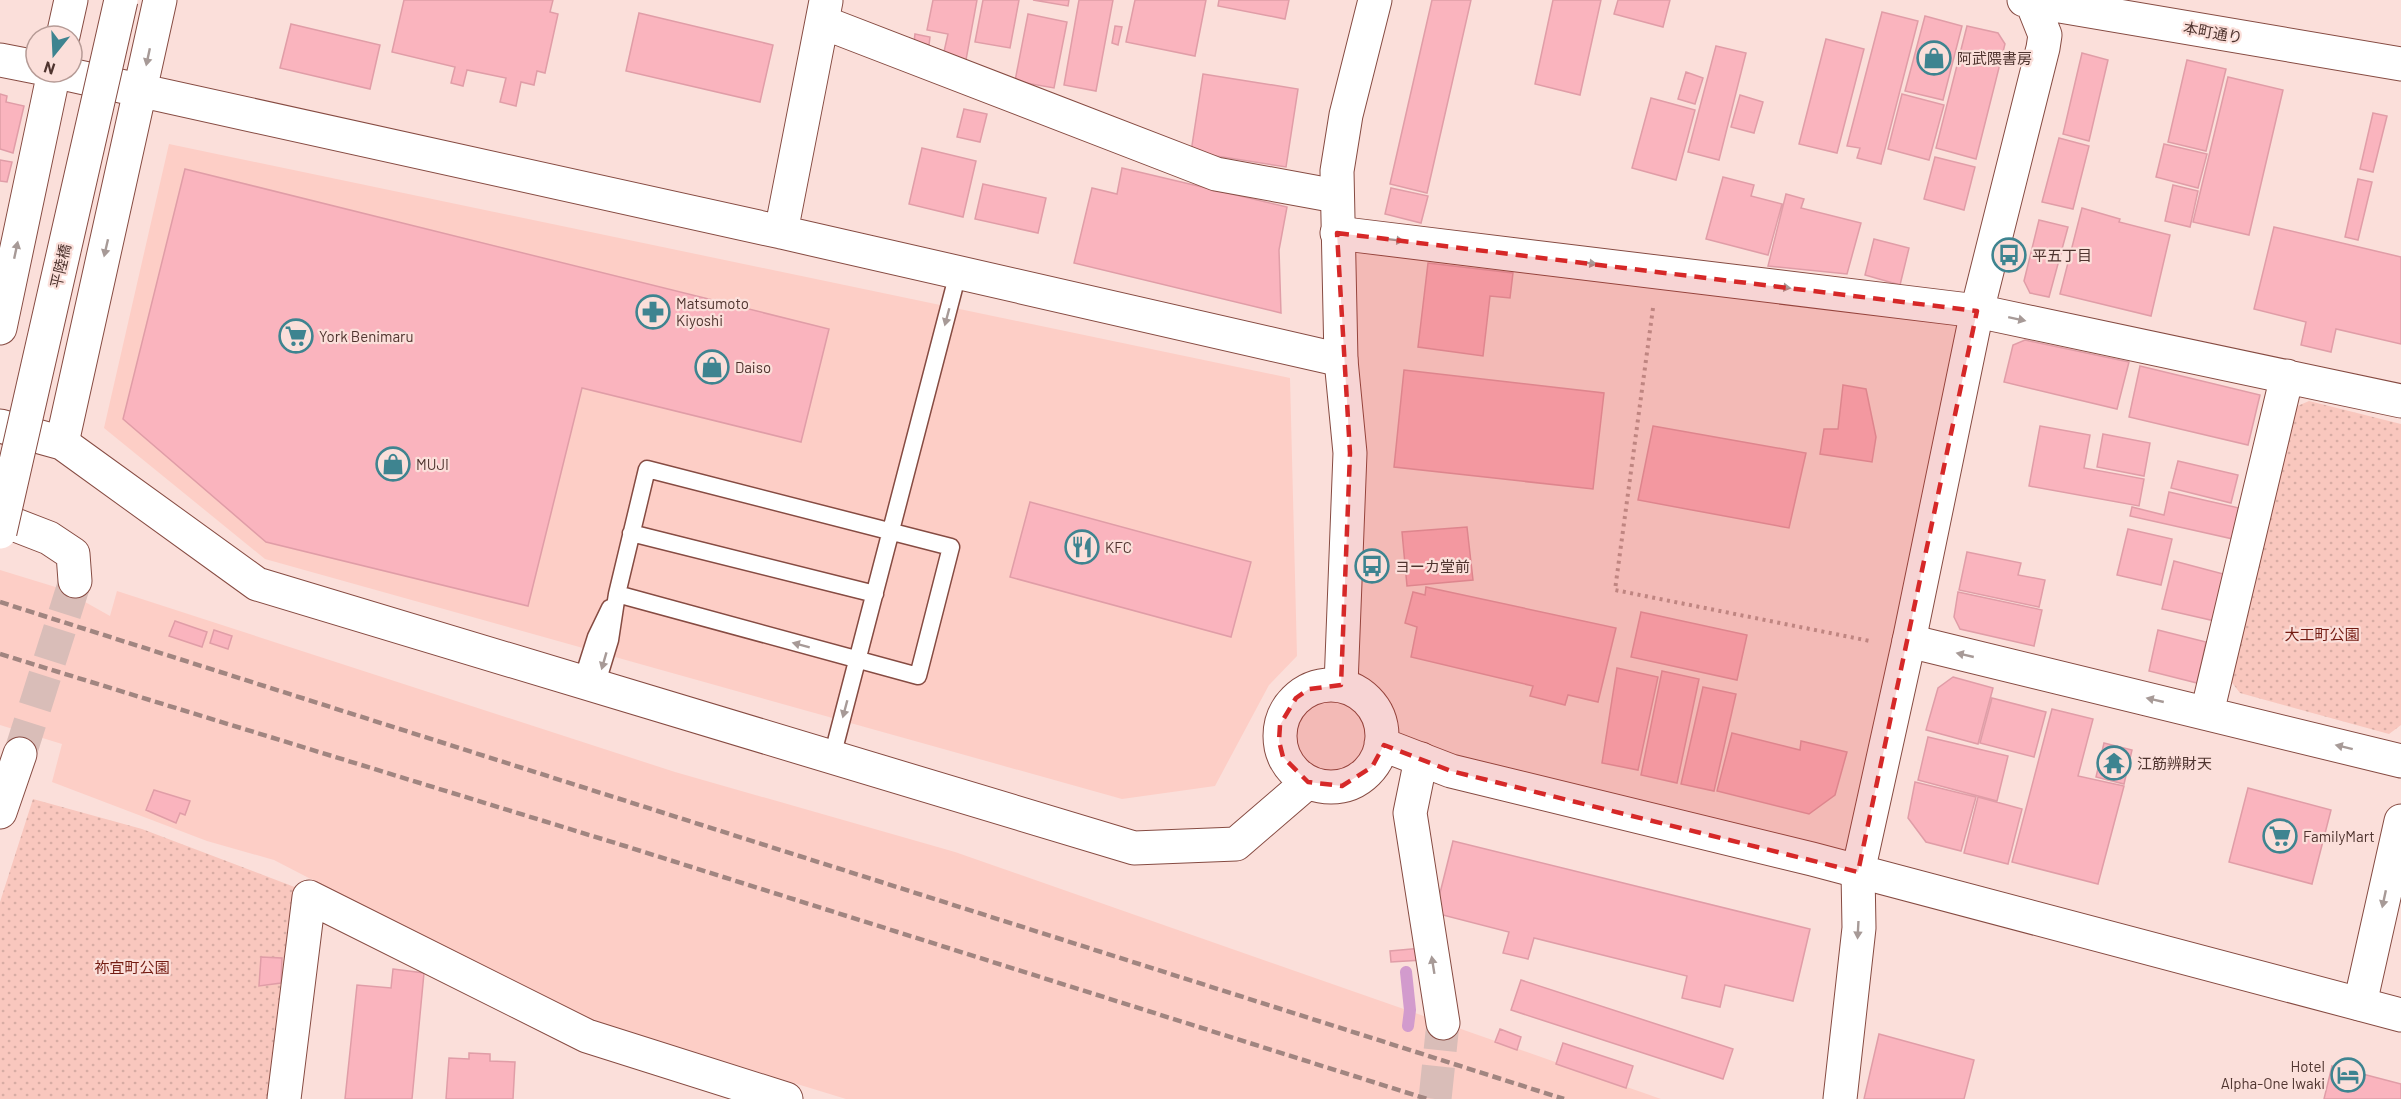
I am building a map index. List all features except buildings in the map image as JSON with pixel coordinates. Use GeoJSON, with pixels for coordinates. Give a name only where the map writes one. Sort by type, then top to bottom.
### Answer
{"type":"FeatureCollection","features":[{"type":"Feature","properties":{"kind":"street"},"geometry":{"type":"LineString","coordinates":[[66,24],[72,0]]}},
{"type":"Feature","properties":{"kind":"street","name":"平陸橋"},"geometry":{"type":"LineString","coordinates":[[0,532],[121,0]]}},
{"type":"Feature","properties":{"kind":"street"},"geometry":{"type":"LineString","coordinates":[[62,443],[160,0]]}},
{"type":"Feature","properties":{"kind":"street"},"geometry":{"type":"LineString","coordinates":[[1341,685],[1350,453],[1341,360],[1337,171],[1346,115],[1375,0]]}},
{"type":"Feature","properties":{"kind":"street"},"geometry":{"type":"LineString","coordinates":[[1840,1099],[1859,928],[1858,872],[1910,641],[1977,311],[2045,35],[2029,0]]}},
{"type":"Feature","properties":{"kind":"street","name":"本町通り"},"geometry":{"type":"LineString","coordinates":[[2029,0],[2401,64]]}},
{"type":"Feature","properties":{"kind":"street"},"geometry":{"type":"LineString","coordinates":[[781,232],[824,11],[1216,174],[1336,196]]}},
{"type":"Feature","properties":{"kind":"street"},"geometry":{"type":"LineString","coordinates":[[0,60],[24,65]]}},
{"type":"Feature","properties":{"kind":"street"},"geometry":{"type":"LineString","coordinates":[[84,78],[781,232],[1341,360]]}},
{"type":"Feature","properties":{"kind":"street"},"geometry":{"type":"LineString","coordinates":[[0,328],[52,84]]}},
{"type":"Feature","properties":{"kind":"street"},"geometry":{"type":"LineString","coordinates":[[1337,233],[1977,311],[2401,401]]}},
{"type":"Feature","properties":{"kind":"street"},"geometry":{"type":"LineString","coordinates":[[2207,713],[2287,376]]}},
{"type":"Feature","properties":{"kind":"street"},"geometry":{"type":"LineString","coordinates":[[0,426],[62,443],[257,584],[1134,848],[1236,844],[1308,782]]}},
{"type":"Feature","properties":{"kind":"street"},"geometry":{"type":"LineString","coordinates":[[0,519],[49,538],[73,554],[75,581]]}},
{"type":"Feature","properties":{"kind":"street"},"geometry":{"type":"LineString","coordinates":[[1910,641],[2401,761]]}},
{"type":"Feature","properties":{"kind":"street"},"geometry":{"type":"LineString","coordinates":[[1324,685],[1341,685],[1356,691],[1369,702],[1378,718],[1381,744],[1372,767],[1358,780],[1342,786],[1325,787],[1308,782],[1293,771],[1283,757],[1279,741],[1280,725],[1291,704],[1309,689],[1324,685]]}},
{"type":"Feature","properties":{"kind":"street"},"geometry":{"type":"LineString","coordinates":[[1381,744],[1451,771],[1858,872],[2401,1015]]}},
{"type":"Feature","properties":{"kind":"street"},"geometry":{"type":"LineString","coordinates":[[0,812],[20,754]]}},
{"type":"Feature","properties":{"kind":"street"},"geometry":{"type":"LineString","coordinates":[[1421,759],[1410,813],[1443,1023]]}},
{"type":"Feature","properties":{"kind":"street"},"geometry":{"type":"LineString","coordinates":[[2360,1004],[2401,821]]}},
{"type":"Feature","properties":{"kind":"street"},"geometry":{"type":"LineString","coordinates":[[284,1099],[309,897],[587,1036],[786,1099]]}},
{"type":"Feature","properties":{"kind":"lane"},"geometry":{"type":"LineString","coordinates":[[832,757],[958,273]]}},
{"type":"Feature","properties":{"kind":"lane"},"geometry":{"type":"LineString","coordinates":[[589,683],[596,637],[617,594],[647,469],[951,547],[918,676],[617,594]]}},
{"type":"Feature","properties":{"kind":"lane"},"geometry":{"type":"LineString","coordinates":[[631,533],[875,594]]}},
{"type":"Feature","properties":{"kind":"path"},"geometry":{"type":"LineString","coordinates":[[1658,272],[1615,590],[1885,644],[1910,641]]}},
{"type":"Feature","properties":{"kind":"highlighted area"},"geometry":{"type":"Polygon","coordinates":[[[1337,233],[1977,311],[1858,872],[1451,771],[1384,745],[1372,767],[1342,786],[1308,782],[1283,757],[1279,741],[1280,725],[1296,698],[1309,689],[1341,685],[1350,453],[1337,233]]]}},
{"type":"Feature","properties":{"kind":"shaded area"},"geometry":{"type":"Polygon","coordinates":[[[169,144],[1290,378],[1297,656],[1269,685],[1215,786],[1122,799],[265,559],[104,428],[169,144]]]}},
{"type":"Feature","properties":{"kind":"shaded area"},"geometry":{"type":"Polygon","coordinates":[[[0,570],[62,589],[110,616],[117,591],[675,772],[955,852],[1661,1099],[846,1099],[631,1033],[572,1014],[274,860],[207,841],[52,782],[62,744],[0,725],[0,570]]]}},
{"type":"Feature","properties":{"kind":"green space","name":"大工町公園"},"geometry":{"type":"Polygon","coordinates":[[[2309,401],[2401,424],[2401,725],[2389,734],[2240,693],[2230,680],[2293,408],[2309,401]]]}},
{"type":"Feature","properties":{"kind":"green space","name":"祢宜町公園"},"geometry":{"type":"Polygon","coordinates":[[[33,799],[142,829],[305,891],[278,1099],[0,1099],[0,902],[33,799]]]}},
{"type":"Feature","properties":{"kind":"waterway"},"geometry":{"type":"LineString","coordinates":[[1406,972],[1410,1010],[1408,1026]]}},
{"type":"Feature","properties":{"kind":"tunnel"},"geometry":{"type":"LineString","coordinates":[[20,754],[75,581]]}},
{"type":"Feature","properties":{"kind":"tunnel"},"geometry":{"type":"LineString","coordinates":[[1435,1099],[1443,1023]]}},
{"type":"Feature","properties":{"kind":"railway"},"geometry":{"type":"LineString","coordinates":[[0,602],[1564,1099]]}},
{"type":"Feature","properties":{"kind":"railway"},"geometry":{"type":"LineString","coordinates":[[0,654],[625,846],[1427,1099]]}},
{"type":"Feature","properties":{"kind":"place","name":"阿武隈書房"},"geometry":{"type":"Point","coordinates":[1934,58]}},
{"type":"Feature","properties":{"kind":"place","name":"平五丁目"},"geometry":{"type":"Point","coordinates":[2009,255]}},
{"type":"Feature","properties":{"kind":"place","name":"Matsumoto Kiyoshi"},"geometry":{"type":"Point","coordinates":[653,312]}},
{"type":"Feature","properties":{"kind":"place","name":"York Benimaru"},"geometry":{"type":"Point","coordinates":[296,336]}},
{"type":"Feature","properties":{"kind":"place","name":"Daiso"},"geometry":{"type":"Point","coordinates":[712,367]}},
{"type":"Feature","properties":{"kind":"place","name":"MUJI"},"geometry":{"type":"Point","coordinates":[393,464]}},
{"type":"Feature","properties":{"kind":"place","name":"KFC"},"geometry":{"type":"Point","coordinates":[1082,547]}},
{"type":"Feature","properties":{"kind":"place","name":"ヨーカ堂前"},"geometry":{"type":"Point","coordinates":[1372,566]}},
{"type":"Feature","properties":{"kind":"place","name":"江筋辨財天"},"geometry":{"type":"Point","coordinates":[2114,763]}},
{"type":"Feature","properties":{"kind":"place","name":"FamilyMart"},"geometry":{"type":"Point","coordinates":[2280,836]}},
{"type":"Feature","properties":{"kind":"place","name":"Hotel Alpha-One Iwaki"},"geometry":{"type":"Point","coordinates":[2348,1075]}}]}
